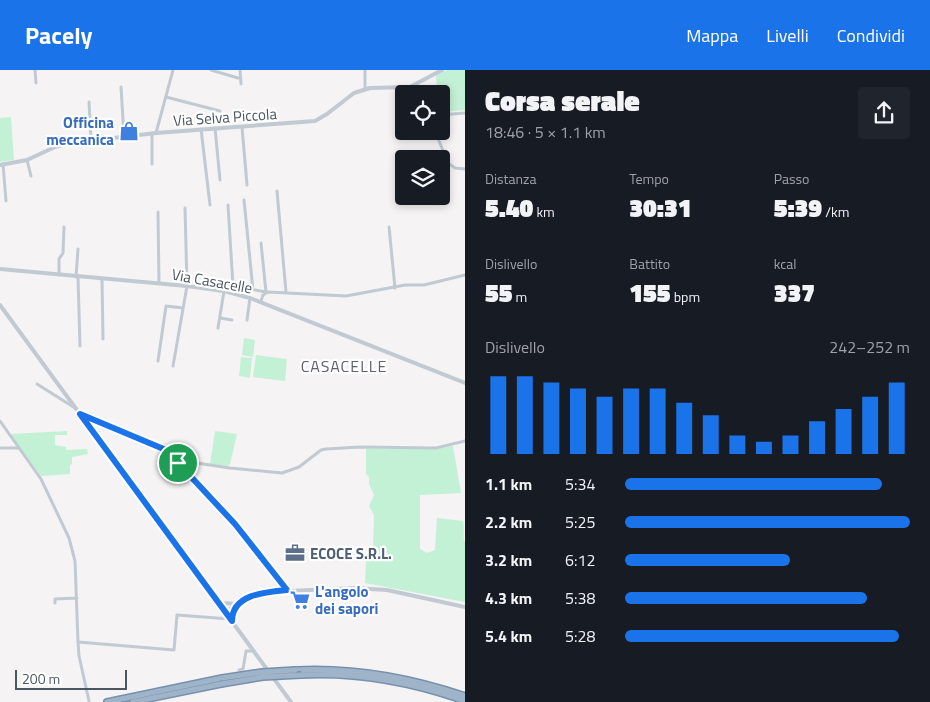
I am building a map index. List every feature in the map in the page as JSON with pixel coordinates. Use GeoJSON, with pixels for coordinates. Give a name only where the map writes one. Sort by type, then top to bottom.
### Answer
{"type":"FeatureCollection","features":[{"type":"Feature","properties":{"kind":"highway"},"geometry":{"type":"LineString","coordinates":[[133,702],[262,672],[295,670],[360,671],[410,680],[465,696]]}},
{"type":"Feature","properties":{"kind":"highway"},"geometry":{"type":"LineString","coordinates":[[107,702],[222,681],[263,677],[342,674],[364,676],[416,686],[465,701]]}},
{"type":"Feature","properties":{"kind":"street"},"geometry":{"type":"LineString","coordinates":[[35,70],[36,83]]}},
{"type":"Feature","properties":{"kind":"street"},"geometry":{"type":"LineString","coordinates":[[152,164],[154,133],[173,70]]}},
{"type":"Feature","properties":{"kind":"street"},"geometry":{"type":"LineString","coordinates":[[211,70],[238,78]]}},
{"type":"Feature","properties":{"kind":"street"},"geometry":{"type":"LineString","coordinates":[[240,70],[241,84]]}},
{"type":"Feature","properties":{"kind":"street"},"geometry":{"type":"LineString","coordinates":[[365,70],[366,89]]}},
{"type":"Feature","properties":{"kind":"street","name":"Via Selva Piccola"},"geometry":{"type":"LineString","coordinates":[[1,165],[27,160],[60,145],[91,140],[201,129],[315,121],[327,114],[350,95],[366,89],[410,87],[442,70]]}},
{"type":"Feature","properties":{"kind":"street"},"geometry":{"type":"LineString","coordinates":[[121,87],[124,136]]}},
{"type":"Feature","properties":{"kind":"street"},"geometry":{"type":"LineString","coordinates":[[166,97],[220,111]]}},
{"type":"Feature","properties":{"kind":"street"},"geometry":{"type":"LineString","coordinates":[[89,102],[91,140]]}},
{"type":"Feature","properties":{"kind":"street"},"geometry":{"type":"LineString","coordinates":[[450,114],[465,113]]}},
{"type":"Feature","properties":{"kind":"street"},"geometry":{"type":"LineString","coordinates":[[242,127],[248,184]]}},
{"type":"Feature","properties":{"kind":"street"},"geometry":{"type":"LineString","coordinates":[[215,128],[220,180]]}},
{"type":"Feature","properties":{"kind":"street"},"geometry":{"type":"LineString","coordinates":[[201,129],[210,205]]}},
{"type":"Feature","properties":{"kind":"street"},"geometry":{"type":"LineString","coordinates":[[439,140],[448,164],[455,168],[465,169]]}},
{"type":"Feature","properties":{"kind":"street"},"geometry":{"type":"LineString","coordinates":[[27,160],[31,176]]}},
{"type":"Feature","properties":{"kind":"street"},"geometry":{"type":"LineString","coordinates":[[1,165],[6,201]]}},
{"type":"Feature","properties":{"kind":"street"},"geometry":{"type":"LineString","coordinates":[[277,191],[286,292]]}},
{"type":"Feature","properties":{"kind":"street"},"geometry":{"type":"LineString","coordinates":[[244,200],[253,290]]}},
{"type":"Feature","properties":{"kind":"street"},"geometry":{"type":"LineString","coordinates":[[228,204],[233,286]]}},
{"type":"Feature","properties":{"kind":"street"},"geometry":{"type":"LineString","coordinates":[[173,366],[187,286],[185,208]]}},
{"type":"Feature","properties":{"kind":"street"},"geometry":{"type":"LineString","coordinates":[[158,212],[159,283]]}},
{"type":"Feature","properties":{"kind":"street"},"geometry":{"type":"LineString","coordinates":[[389,227],[396,288]]}},
{"type":"Feature","properties":{"kind":"street"},"geometry":{"type":"LineString","coordinates":[[59,275],[59,259],[63,253],[64,228]]}},
{"type":"Feature","properties":{"kind":"street"},"geometry":{"type":"LineString","coordinates":[[261,243],[266,292],[261,301]]}},
{"type":"Feature","properties":{"kind":"street"},"geometry":{"type":"LineString","coordinates":[[78,249],[77,277],[80,346]]}},
{"type":"Feature","properties":{"kind":"street","name":"Via Casacelle"},"geometry":{"type":"LineString","coordinates":[[0,269],[159,283],[222,291],[261,301],[465,383]]}},
{"type":"Feature","properties":{"kind":"street"},"geometry":{"type":"LineString","coordinates":[[218,328],[223,284],[266,292],[346,296],[405,285],[424,285],[465,275]]}},
{"type":"Feature","properties":{"kind":"street"},"geometry":{"type":"LineString","coordinates":[[102,279],[103,339]]}},
{"type":"Feature","properties":{"kind":"street"},"geometry":{"type":"LineString","coordinates":[[247,320],[250,298]]}},
{"type":"Feature","properties":{"kind":"street"},"geometry":{"type":"LineString","coordinates":[[0,305],[291,702]]}},
{"type":"Feature","properties":{"kind":"street"},"geometry":{"type":"LineString","coordinates":[[158,361],[166,306],[184,308]]}},
{"type":"Feature","properties":{"kind":"street"},"geometry":{"type":"LineString","coordinates":[[220,318],[232,320]]}},
{"type":"Feature","properties":{"kind":"street"},"geometry":{"type":"LineString","coordinates":[[38,384],[77,409]]}},
{"type":"Feature","properties":{"kind":"street"},"geometry":{"type":"LineString","coordinates":[[80,414],[166,450],[235,524],[287,590]]}},
{"type":"Feature","properties":{"kind":"street"},"geometry":{"type":"LineString","coordinates":[[0,421],[41,479],[68,538],[75,561],[79,656],[89,701]]}},
{"type":"Feature","properties":{"kind":"street"},"geometry":{"type":"LineString","coordinates":[[178,463],[183,461],[282,473],[299,467],[321,450],[326,449],[360,447],[436,448],[465,442]]}},
{"type":"Feature","properties":{"kind":"street"},"geometry":{"type":"LineString","coordinates":[[0,448],[18,448]]}},
{"type":"Feature","properties":{"kind":"street"},"geometry":{"type":"LineString","coordinates":[[224,610],[228,610],[259,594],[287,590],[368,588],[465,607]]}},
{"type":"Feature","properties":{"kind":"street"},"geometry":{"type":"LineString","coordinates":[[55,603],[55,599],[77,598]]}},
{"type":"Feature","properties":{"kind":"street"},"geometry":{"type":"LineString","coordinates":[[217,601],[237,604]]}},
{"type":"Feature","properties":{"kind":"street"},"geometry":{"type":"LineString","coordinates":[[231,620],[232,613],[237,604]]}},
{"type":"Feature","properties":{"kind":"street"},"geometry":{"type":"LineString","coordinates":[[78,642],[174,650],[177,615],[231,620]]}},
{"type":"Feature","properties":{"kind":"street"},"geometry":{"type":"LineString","coordinates":[[239,670],[243,669],[246,652],[254,651]]}},
{"type":"Feature","properties":{"kind":"green space"},"geometry":{"type":"Polygon","coordinates":[[[447,70],[465,70],[465,110],[450,111],[450,85],[437,85],[436,75],[447,70]]]}},
{"type":"Feature","properties":{"kind":"green space"},"geometry":{"type":"Polygon","coordinates":[[[11,117],[14,160],[0,162],[0,118],[11,117]]]}},
{"type":"Feature","properties":{"kind":"green space"},"geometry":{"type":"Polygon","coordinates":[[[244,338],[255,340],[253,357],[242,355],[244,338]]]}},
{"type":"Feature","properties":{"kind":"green space"},"geometry":{"type":"Polygon","coordinates":[[[256,355],[287,359],[285,381],[253,377],[256,355]]]}},
{"type":"Feature","properties":{"kind":"green space"},"geometry":{"type":"Polygon","coordinates":[[[241,357],[252,358],[250,378],[239,376],[241,357]]]}},
{"type":"Feature","properties":{"kind":"green space"},"geometry":{"type":"Polygon","coordinates":[[[67,431],[67,435],[55,435],[55,445],[66,447],[66,450],[87,449],[88,454],[72,457],[70,474],[41,476],[10,434],[67,431]]]}},
{"type":"Feature","properties":{"kind":"green space"},"geometry":{"type":"Polygon","coordinates":[[[215,431],[237,434],[230,464],[227,466],[210,464],[215,431]]]}},
{"type":"Feature","properties":{"kind":"green space"},"geometry":{"type":"Polygon","coordinates":[[[453,446],[461,493],[420,495],[420,549],[427,553],[435,550],[437,518],[463,521],[465,602],[365,583],[366,560],[373,552],[374,515],[369,506],[374,495],[369,484],[369,477],[366,474],[366,449],[436,449],[453,446]]]}},
{"type":"Feature","properties":{"kind":"place","name":"Officina meccanica"},"geometry":{"type":"Point","coordinates":[129,131]}},
{"type":"Feature","properties":{"kind":"place","name":"ECOCE S.R.L."},"geometry":{"type":"Point","coordinates":[295,553]}},
{"type":"Feature","properties":{"kind":"place","name":"L'angolo dei sapori"},"geometry":{"type":"Point","coordinates":[300,600]}},
{"type":"Feature","properties":{"kind":"district","name":"CASACELLE"},"geometry":{"type":"Point","coordinates":[344,366]}},
{"type":"Feature","properties":{"kind":"route"},"geometry":{"type":"LineString","coordinates":[[80,414],[159,446],[166,450],[178,463],[235,524],[287,590],[259,594],[237,604],[232,613],[232,621],[80,414]]}}]}
